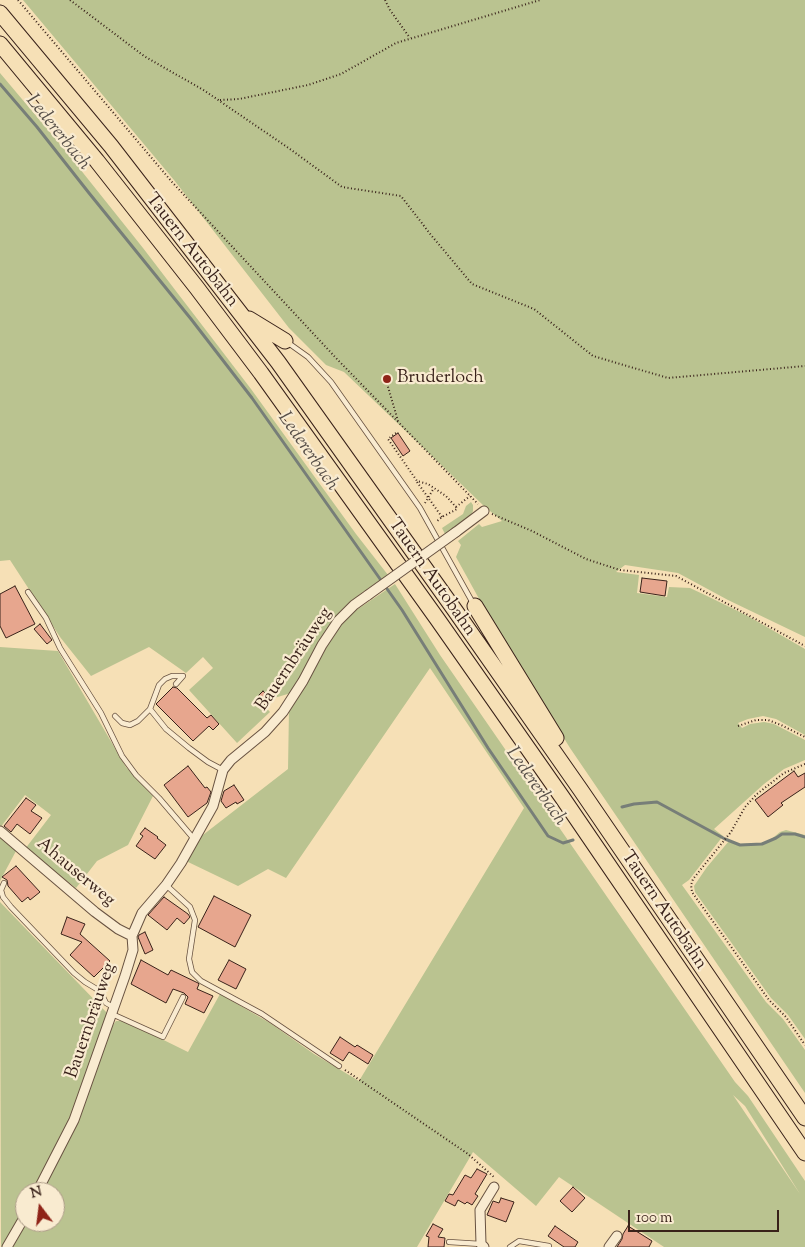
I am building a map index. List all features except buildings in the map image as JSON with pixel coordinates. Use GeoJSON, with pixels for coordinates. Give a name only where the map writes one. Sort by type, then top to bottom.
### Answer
{"type":"FeatureCollection","features":[{"type":"Feature","properties":{"kind":"highway","name":"Tauern Autobahn"},"geometry":{"type":"LineString","coordinates":[[0,14],[111,146],[243,316],[454,609],[580,789],[805,1118]]}},
{"type":"Feature","properties":{"kind":"highway","name":"Tauern Autobahn"},"geometry":{"type":"LineString","coordinates":[[0,44],[103,168],[261,373],[438,620],[556,789],[805,1153]]}},
{"type":"Feature","properties":{"kind":"highway"},"geometry":{"type":"LineString","coordinates":[[243,316],[285,341]]}},
{"type":"Feature","properties":{"kind":"highway"},"geometry":{"type":"LineString","coordinates":[[475,606],[564,751],[580,789]]}},
{"type":"Feature","properties":{"kind":"street","name":"Bauernbräuweg"},"geometry":{"type":"LineString","coordinates":[[42,1182],[74,1120],[113,1011],[133,950],[132,936],[142,913],[166,885],[194,840],[213,806],[223,770],[231,760],[265,732],[283,712],[303,682],[322,645],[338,621],[354,605],[484,511]]}},
{"type":"Feature","properties":{"kind":"street","name":"Ahauserweg"},"geometry":{"type":"LineString","coordinates":[[0,831],[95,912],[118,929],[132,936]]}},
{"type":"Feature","properties":{"kind":"street"},"geometry":{"type":"LineString","coordinates":[[482,1245],[480,1210],[494,1187]]}},
{"type":"Feature","properties":{"kind":"street"},"geometry":{"type":"LineString","coordinates":[[7,1247],[16,1232]]}},
{"type":"Feature","properties":{"kind":"street"},"geometry":{"type":"LineString","coordinates":[[609,1247],[617,1236]]}},
{"type":"Feature","properties":{"kind":"lane"},"geometry":{"type":"LineString","coordinates":[[285,341],[308,357],[331,382],[420,508],[475,606]]}},
{"type":"Feature","properties":{"kind":"lane"},"geometry":{"type":"LineString","coordinates":[[28,592],[46,618],[60,648],[101,713],[122,756],[136,776],[159,798],[194,840]]}},
{"type":"Feature","properties":{"kind":"lane"},"geometry":{"type":"LineString","coordinates":[[115,716],[122,723],[130,725],[138,721],[150,709],[159,685],[165,679],[172,676],[183,676],[176,684]]}},
{"type":"Feature","properties":{"kind":"lane"},"geometry":{"type":"LineString","coordinates":[[150,709],[166,729],[208,762],[223,770]]}},
{"type":"Feature","properties":{"kind":"lane"},"geometry":{"type":"LineString","coordinates":[[4,883],[1,890],[3,897],[11,907],[74,972],[85,982],[100,991],[106,1003],[113,1011],[163,1037],[183,998]]}},
{"type":"Feature","properties":{"kind":"lane"},"geometry":{"type":"LineString","coordinates":[[166,885],[190,906],[195,920],[189,959],[192,972],[201,981],[262,1014],[340,1066]]}},
{"type":"Feature","properties":{"kind":"lane"},"geometry":{"type":"LineString","coordinates":[[510,1247],[519,1241],[549,1246]]}},
{"type":"Feature","properties":{"kind":"lane"},"geometry":{"type":"LineString","coordinates":[[449,1242],[482,1245]]}},
{"type":"Feature","properties":{"kind":"path"},"geometry":{"type":"LineString","coordinates":[[18,0],[172,182],[484,511],[532,531],[586,559],[620,570],[676,576],[805,646]]}},
{"type":"Feature","properties":{"kind":"path"},"geometry":{"type":"LineString","coordinates":[[70,0],[144,56],[219,100],[342,187],[401,196],[472,284],[534,309],[593,356],[668,378],[805,366]]}},
{"type":"Feature","properties":{"kind":"path"},"geometry":{"type":"LineString","coordinates":[[385,0],[410,38]]}},
{"type":"Feature","properties":{"kind":"path"},"geometry":{"type":"LineString","coordinates":[[219,100],[240,99],[308,85],[341,74],[396,43],[540,0]]}},
{"type":"Feature","properties":{"kind":"path"},"geometry":{"type":"LineString","coordinates":[[386,380],[399,423]]}},
{"type":"Feature","properties":{"kind":"path"},"geometry":{"type":"LineString","coordinates":[[396,433],[388,438],[442,516]]}},
{"type":"Feature","properties":{"kind":"path"},"geometry":{"type":"LineString","coordinates":[[417,482],[428,484],[446,496],[456,507]]}},
{"type":"Feature","properties":{"kind":"path"},"geometry":{"type":"LineString","coordinates":[[420,508],[434,488]]}},
{"type":"Feature","properties":{"kind":"path"},"geometry":{"type":"LineString","coordinates":[[430,526],[442,516],[457,509],[456,507],[470,496]]}},
{"type":"Feature","properties":{"kind":"path"},"geometry":{"type":"LineString","coordinates":[[738,726],[756,720],[768,720],[805,737]]}},
{"type":"Feature","properties":{"kind":"path"},"geometry":{"type":"LineString","coordinates":[[805,764],[784,773],[757,794],[745,807],[732,832],[693,879],[691,884],[692,892],[768,1000],[786,1017],[805,1045]]}},
{"type":"Feature","properties":{"kind":"path"},"geometry":{"type":"LineString","coordinates":[[340,1066],[468,1154],[496,1179],[494,1187]]}},
{"type":"Feature","properties":{"kind":"green space"},"geometry":{"type":"Polygon","coordinates":[[[23,0],[805,0],[805,637],[728,600],[678,573],[625,565],[616,572],[639,575],[637,593],[667,597],[669,587],[690,588],[746,615],[805,649],[805,735],[776,719],[763,716],[738,723],[742,728],[750,724],[764,722],[774,724],[805,740],[805,760],[784,769],[764,784],[714,829],[723,836],[689,880],[682,885],[766,1002],[783,1019],[805,1050],[805,1093],[570,748],[483,606],[456,557],[461,545],[458,541],[479,524],[482,527],[502,521],[344,372],[326,365],[289,328],[174,180],[23,0]]]}},
{"type":"Feature","properties":{"kind":"green space"},"geometry":{"type":"Polygon","coordinates":[[[0,73],[143,248],[251,389],[388,575],[360,594],[347,606],[330,625],[291,693],[261,702],[270,712],[237,743],[189,690],[213,668],[203,657],[186,673],[149,647],[91,676],[60,637],[10,560],[0,561],[0,73]]]}},
{"type":"Feature","properties":{"kind":"green space"},"geometry":{"type":"Polygon","coordinates":[[[471,502],[473,511],[470,517],[445,534],[442,528],[463,514],[466,506],[471,502]]]}},
{"type":"Feature","properties":{"kind":"green space"},"geometry":{"type":"Polygon","coordinates":[[[395,584],[440,655],[735,1082],[748,1096],[805,1181],[805,1247],[664,1247],[559,1177],[536,1206],[473,1152],[417,1247],[12,1247],[20,1232],[65,1232],[65,1182],[44,1182],[111,1028],[116,1021],[125,1021],[188,1052],[220,994],[270,1023],[314,1054],[359,1081],[524,808],[430,668],[286,878],[268,869],[238,886],[186,861],[199,838],[288,769],[289,709],[312,674],[336,630],[352,613],[395,584]],[[733,1095],[800,1194],[745,1106],[733,1095]]]}},
{"type":"Feature","properties":{"kind":"green space"},"geometry":{"type":"Polygon","coordinates":[[[0,647],[58,651],[126,767],[153,796],[128,845],[97,861],[76,888],[25,849],[51,815],[25,795],[0,828],[0,647]]]}},
{"type":"Feature","properties":{"kind":"green space"},"geometry":{"type":"Polygon","coordinates":[[[786,830],[805,835],[805,1039],[788,1015],[771,998],[695,892],[694,886],[729,841],[739,844],[760,843],[769,841],[780,832],[786,830]]]}},
{"type":"Feature","properties":{"kind":"green space"},"geometry":{"type":"Polygon","coordinates":[[[0,835],[16,851],[0,881],[0,835]]]}},
{"type":"Feature","properties":{"kind":"green space"},"geometry":{"type":"Polygon","coordinates":[[[0,902],[108,1014],[72,1117],[39,1182],[15,1182],[15,1229],[9,1241],[1,1247],[0,902]]]}},
{"type":"Feature","properties":{"kind":"waterway","name":"Ledererbach"},"geometry":{"type":"LineString","coordinates":[[0,84],[37,127],[252,398],[402,610],[488,748],[548,836],[563,843],[573,840]]}},
{"type":"Feature","properties":{"kind":"waterway","name":"Ledererbach"},"geometry":{"type":"LineString","coordinates":[[622,807],[657,802],[725,839],[740,845],[762,844],[782,834],[795,834],[805,837]]}},
{"type":"Feature","properties":{"kind":"place","name":"Bruderloch"},"geometry":{"type":"Point","coordinates":[387,379]}}]}
